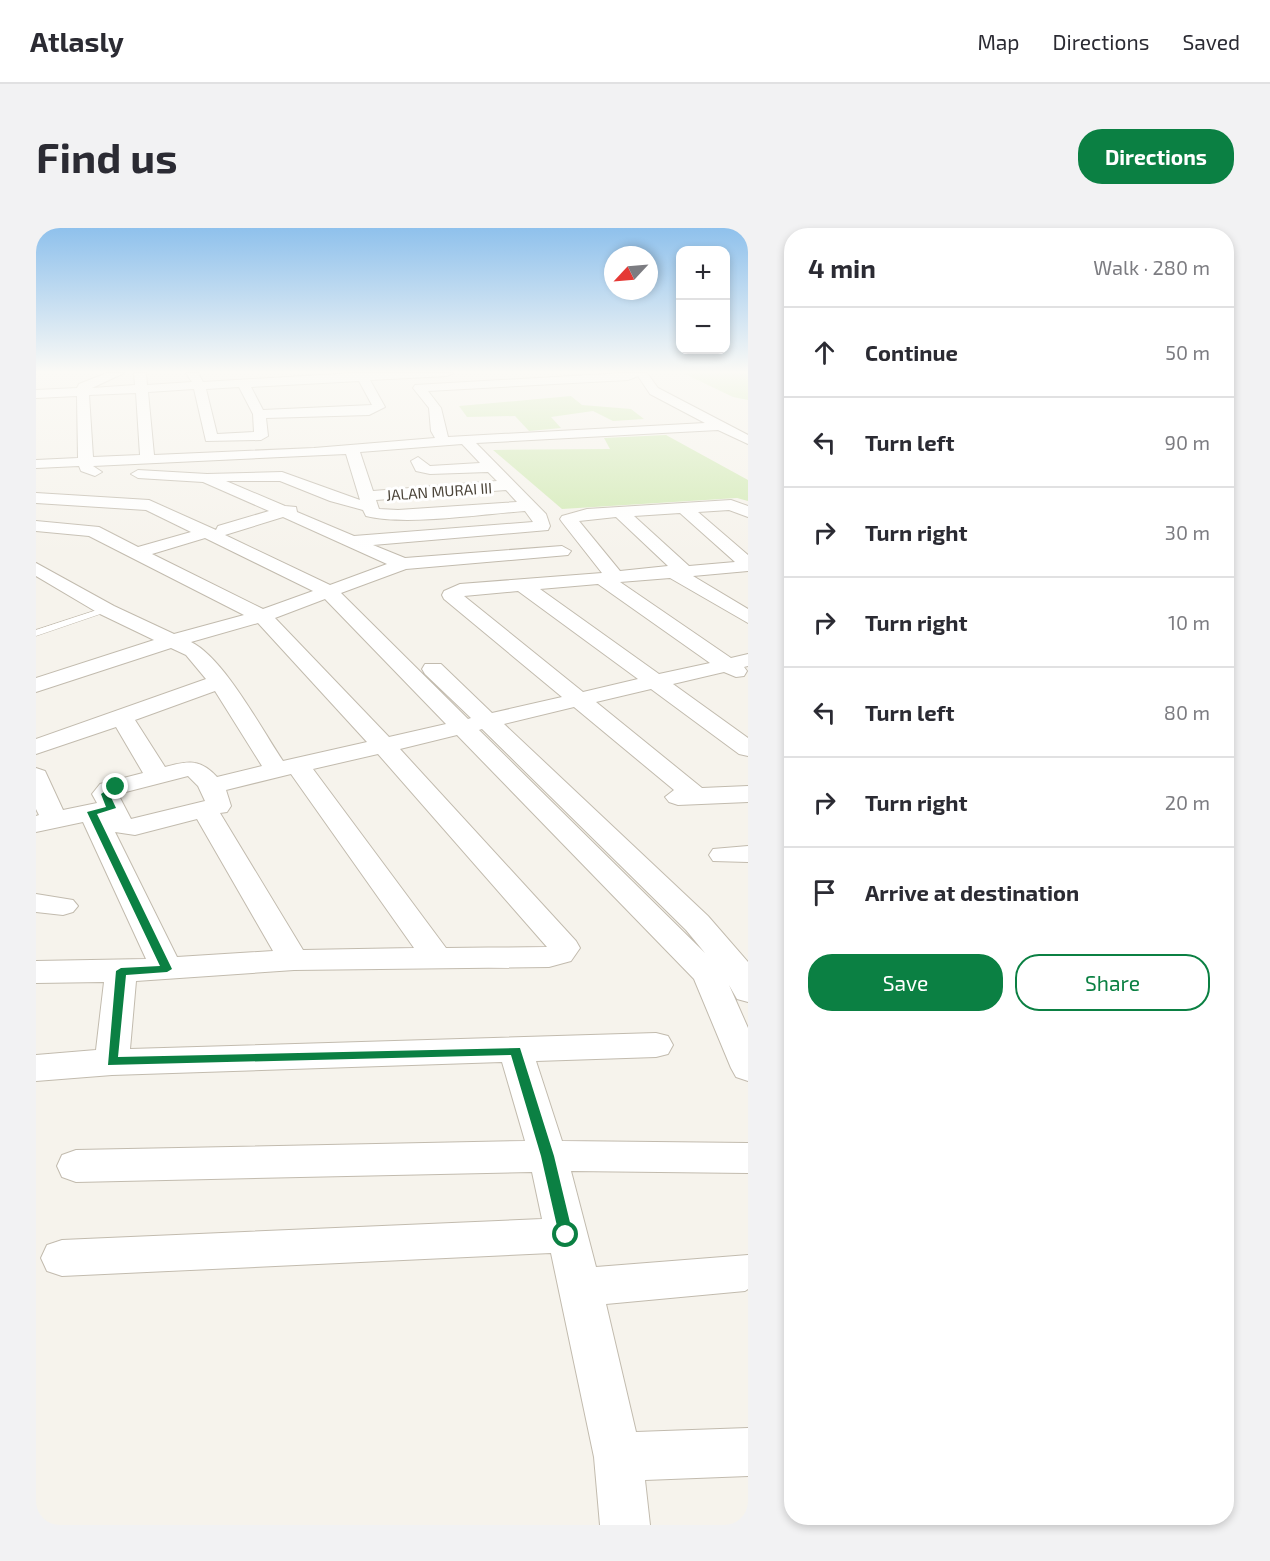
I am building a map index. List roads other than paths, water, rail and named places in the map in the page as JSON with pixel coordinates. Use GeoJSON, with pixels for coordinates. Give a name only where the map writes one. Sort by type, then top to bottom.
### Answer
{"type":"FeatureCollection","features":[{"type":"Feature","properties":{"kind":"street"},"geometry":{"type":"LineString","coordinates":[[86,434],[86,468],[98,472],[206,478],[327,476]]}},
{"type":"Feature","properties":{"kind":"street"},"geometry":{"type":"LineString","coordinates":[[145,434],[147,458]]}},
{"type":"Feature","properties":{"kind":"street"},"geometry":{"type":"LineString","coordinates":[[210,434],[211,438],[261,436],[261,434]]}},
{"type":"Feature","properties":{"kind":"street"},"geometry":{"type":"LineString","coordinates":[[361,434],[352,450],[372,513],[382,515],[530,506]]}},
{"type":"Feature","properties":{"kind":"street"},"geometry":{"type":"LineString","coordinates":[[425,434],[444,441],[572,434]]}},
{"type":"Feature","properties":{"kind":"street"},"geometry":{"type":"LineString","coordinates":[[444,434],[444,441]]}},
{"type":"Feature","properties":{"kind":"street"},"geometry":{"type":"LineString","coordinates":[[734,434],[748,440]]}},
{"type":"Feature","properties":{"kind":"street"},"geometry":{"type":"LineString","coordinates":[[351,541],[542,526],[540,517],[465,439]]}},
{"type":"Feature","properties":{"kind":"street"},"geometry":{"type":"LineString","coordinates":[[36,464],[352,450]]}},
{"type":"Feature","properties":{"kind":"street"},"geometry":{"type":"LineString","coordinates":[[412,461],[421,468],[430,470],[489,462]]}},
{"type":"Feature","properties":{"kind":"street"},"geometry":{"type":"LineString","coordinates":[[282,476],[336,498],[368,501]]}},
{"type":"Feature","properties":{"kind":"street"},"geometry":{"type":"LineString","coordinates":[[206,478],[281,513],[403,564]]}},
{"type":"Feature","properties":{"kind":"street","name":"JALAN MURAI III"},"geometry":{"type":"LineString","coordinates":[[368,501],[511,485]]}},
{"type":"Feature","properties":{"kind":"street"},"geometry":{"type":"LineString","coordinates":[[36,492],[146,498],[170,504],[207,527]]}},
{"type":"Feature","properties":{"kind":"street"},"geometry":{"type":"LineString","coordinates":[[36,498],[143,504],[207,527],[337,589],[489,721],[698,923],[731,978],[748,1068]]}},
{"type":"Feature","properties":{"kind":"street"},"geometry":{"type":"LineString","coordinates":[[138,552],[207,527],[281,513],[336,498]]}},
{"type":"Feature","properties":{"kind":"street"},"geometry":{"type":"LineString","coordinates":[[748,512],[731,505],[578,515],[571,517],[568,521],[609,578],[748,679]]}},
{"type":"Feature","properties":{"kind":"street"},"geometry":{"type":"LineString","coordinates":[[684,508],[748,565]]}},
{"type":"Feature","properties":{"kind":"street"},"geometry":{"type":"LineString","coordinates":[[621,513],[678,571],[748,617]]}},
{"type":"Feature","properties":{"kind":"street"},"geometry":{"type":"LineString","coordinates":[[36,526],[88,529],[262,616],[383,745],[565,948],[560,954],[549,957],[294,960],[167,969],[36,972]]}},
{"type":"Feature","properties":{"kind":"street"},"geometry":{"type":"LineString","coordinates":[[36,685],[175,640],[262,616],[403,564],[562,551]]}},
{"type":"Feature","properties":{"kind":"street"},"geometry":{"type":"LineString","coordinates":[[748,565],[460,590],[451,595],[579,699],[687,797],[748,794]]}},
{"type":"Feature","properties":{"kind":"street"},"geometry":{"type":"LineString","coordinates":[[36,568],[107,610],[175,640],[193,651],[220,682],[439,960]]}},
{"type":"Feature","properties":{"kind":"street"},"geometry":{"type":"LineString","coordinates":[[522,585],[748,749]]}},
{"type":"Feature","properties":{"kind":"street"},"geometry":{"type":"LineString","coordinates":[[337,589],[465,727],[731,978]]}},
{"type":"Feature","properties":{"kind":"street"},"geometry":{"type":"LineString","coordinates":[[721,600],[748,596]]}},
{"type":"Feature","properties":{"kind":"street"},"geometry":{"type":"LineString","coordinates":[[102,810],[127,828],[286,767],[748,660]]}},
{"type":"Feature","properties":{"kind":"street"},"geometry":{"type":"LineString","coordinates":[[36,747],[220,682]]}},
{"type":"Feature","properties":{"kind":"street"},"geometry":{"type":"LineString","coordinates":[[122,717],[158,776]]}},
{"type":"Feature","properties":{"kind":"street"},"geometry":{"type":"LineString","coordinates":[[167,969],[102,810],[105,794],[109,789],[191,768],[198,771],[208,798],[294,960]]}},
{"type":"Feature","properties":{"kind":"street"},"geometry":{"type":"LineString","coordinates":[[36,776],[45,822],[102,810]]}},
{"type":"Feature","properties":{"kind":"street"},"geometry":{"type":"LineString","coordinates":[[112,1062],[121,971]]}},
{"type":"Feature","properties":{"kind":"street"},"geometry":{"type":"LineString","coordinates":[[36,1068],[112,1062],[656,1045]]}},
{"type":"Feature","properties":{"kind":"street"},"geometry":{"type":"LineString","coordinates":[[516,1051],[548,1156],[566,1235],[581,1287],[618,1457],[626,1525]]}},
{"type":"Feature","properties":{"kind":"street"},"geometry":{"type":"LineString","coordinates":[[76,1166],[548,1156],[748,1158]]}},
{"type":"Feature","properties":{"kind":"street"},"geometry":{"type":"LineString","coordinates":[[62,1258],[566,1235]]}},
{"type":"Feature","properties":{"kind":"street"},"geometry":{"type":"LineString","coordinates":[[581,1287],[745,1272]]}},
{"type":"Feature","properties":{"kind":"street"},"geometry":{"type":"LineString","coordinates":[[618,1457],[748,1452]]}},
{"type":"Feature","properties":{"kind":"lane"},"geometry":{"type":"LineString","coordinates":[[36,633],[107,610]]}}]}
